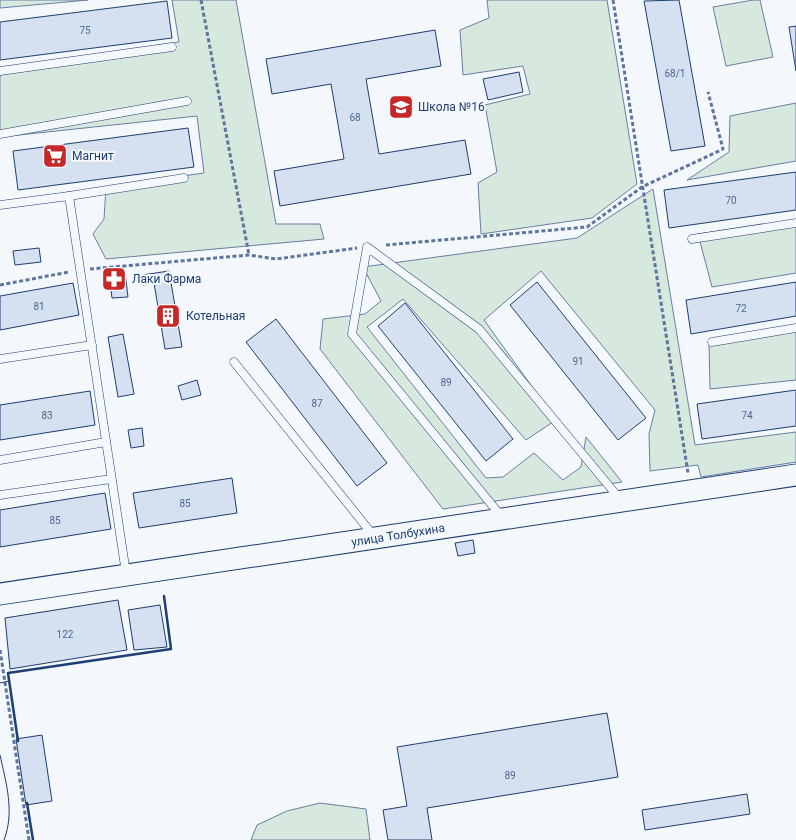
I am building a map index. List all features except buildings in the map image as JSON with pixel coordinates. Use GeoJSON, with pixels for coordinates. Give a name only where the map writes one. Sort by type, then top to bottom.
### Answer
{"type":"FeatureCollection","features":[{"type":"Feature","properties":{"kind":"street","name":"улица Толбухина"},"geometry":{"type":"LineString","coordinates":[[0,594],[796,475]]}},
{"type":"Feature","properties":{"kind":"lane"},"geometry":{"type":"LineString","coordinates":[[0,71],[172,47]]}},
{"type":"Feature","properties":{"kind":"lane"},"geometry":{"type":"LineString","coordinates":[[0,134],[187,101]]}},
{"type":"Feature","properties":{"kind":"lane"},"geometry":{"type":"LineString","coordinates":[[0,206],[184,178]]}},
{"type":"Feature","properties":{"kind":"lane"},"geometry":{"type":"LineString","coordinates":[[69,196],[126,575]]}},
{"type":"Feature","properties":{"kind":"lane"},"geometry":{"type":"LineString","coordinates":[[692,239],[796,223]]}},
{"type":"Feature","properties":{"kind":"lane"},"geometry":{"type":"LineString","coordinates":[[504,519],[352,334],[367,247],[479,329],[622,501]]}},
{"type":"Feature","properties":{"kind":"lane"},"geometry":{"type":"LineString","coordinates":[[712,342],[796,328]]}},
{"type":"Feature","properties":{"kind":"lane"},"geometry":{"type":"LineString","coordinates":[[0,359],[92,345]]}},
{"type":"Feature","properties":{"kind":"lane"},"geometry":{"type":"LineString","coordinates":[[234,362],[376,538]]}},
{"type":"Feature","properties":{"kind":"lane"},"geometry":{"type":"LineString","coordinates":[[0,460],[106,442]]}},
{"type":"Feature","properties":{"kind":"lane"},"geometry":{"type":"LineString","coordinates":[[0,495],[111,479]]}},
{"type":"Feature","properties":{"kind":"path"},"geometry":{"type":"LineString","coordinates":[[201,0],[249,255]]}},
{"type":"Feature","properties":{"kind":"path"},"geometry":{"type":"LineString","coordinates":[[613,0],[688,474]]}},
{"type":"Feature","properties":{"kind":"path"},"geometry":{"type":"LineString","coordinates":[[0,285],[81,270],[249,255],[276,260],[367,247],[587,227],[642,187],[723,149],[708,92]]}},
{"type":"Feature","properties":{"kind":"path"},"geometry":{"type":"LineString","coordinates":[[0,650],[29,840]]}},
{"type":"Feature","properties":{"kind":"shaded area"},"geometry":{"type":"Polygon","coordinates":[[[0,0],[88,0],[0,8],[0,0]]]}},
{"type":"Feature","properties":{"kind":"shaded area"},"geometry":{"type":"Polygon","coordinates":[[[172,0],[236,0],[276,224],[320,224],[324,239],[106,259],[93,234],[104,219],[106,187],[204,173],[197,116],[0,137],[0,69],[179,42],[172,0]]]}},
{"type":"Feature","properties":{"kind":"shaded area"},"geometry":{"type":"Polygon","coordinates":[[[487,0],[607,0],[637,184],[592,218],[481,234],[478,183],[497,172],[485,105],[530,94],[523,66],[463,75],[460,30],[489,18],[487,0]]]}},
{"type":"Feature","properties":{"kind":"shaded area"},"geometry":{"type":"Polygon","coordinates":[[[760,0],[773,57],[726,66],[713,7],[760,0]]]}},
{"type":"Feature","properties":{"kind":"shaded area"},"geometry":{"type":"Polygon","coordinates":[[[796,103],[796,161],[687,180],[729,152],[730,116],[796,103]]]}},
{"type":"Feature","properties":{"kind":"shaded area"},"geometry":{"type":"Polygon","coordinates":[[[653,189],[695,445],[796,432],[796,462],[701,477],[698,465],[650,471],[649,434],[655,410],[541,271],[484,320],[556,420],[526,440],[403,299],[367,327],[486,478],[503,477],[534,453],[563,480],[581,467],[586,437],[622,482],[443,509],[320,349],[323,319],[365,314],[381,301],[363,267],[577,238],[653,189]]]}},
{"type":"Feature","properties":{"kind":"shaded area"},"geometry":{"type":"Polygon","coordinates":[[[796,220],[796,273],[712,287],[698,234],[796,220]]]}},
{"type":"Feature","properties":{"kind":"shaded area"},"geometry":{"type":"Polygon","coordinates":[[[796,327],[796,380],[710,389],[709,343],[796,327]]]}},
{"type":"Feature","properties":{"kind":"shaded area"},"geometry":{"type":"Polygon","coordinates":[[[320,803],[366,809],[370,840],[251,840],[257,825],[287,811],[320,803]]]}},
{"type":"Feature","properties":{"kind":"tram line"},"geometry":{"type":"LineString","coordinates":[[0,683],[9,681]]}},
{"type":"Feature","properties":{"kind":"tram line"},"geometry":{"type":"LineString","coordinates":[[0,755],[7,787],[9,808],[9,819],[4,840]]}},
{"type":"Feature","properties":{"kind":"wall"},"geometry":{"type":"LineString","coordinates":[[18,741],[8,673],[171,649],[164,596]]}},
{"type":"Feature","properties":{"kind":"wall"},"geometry":{"type":"LineString","coordinates":[[27,803],[33,840]]}},
{"type":"Feature","properties":{"kind":"place","name":"Школа №16"},"geometry":{"type":"Point","coordinates":[401,107]}},
{"type":"Feature","properties":{"kind":"place","name":"Магнит"},"geometry":{"type":"Point","coordinates":[55,156]}},
{"type":"Feature","properties":{"kind":"place","name":"Лаки Фарма"},"geometry":{"type":"Point","coordinates":[114,279]}},
{"type":"Feature","properties":{"kind":"place","name":"Котельная"},"geometry":{"type":"Point","coordinates":[168,316]}}]}
